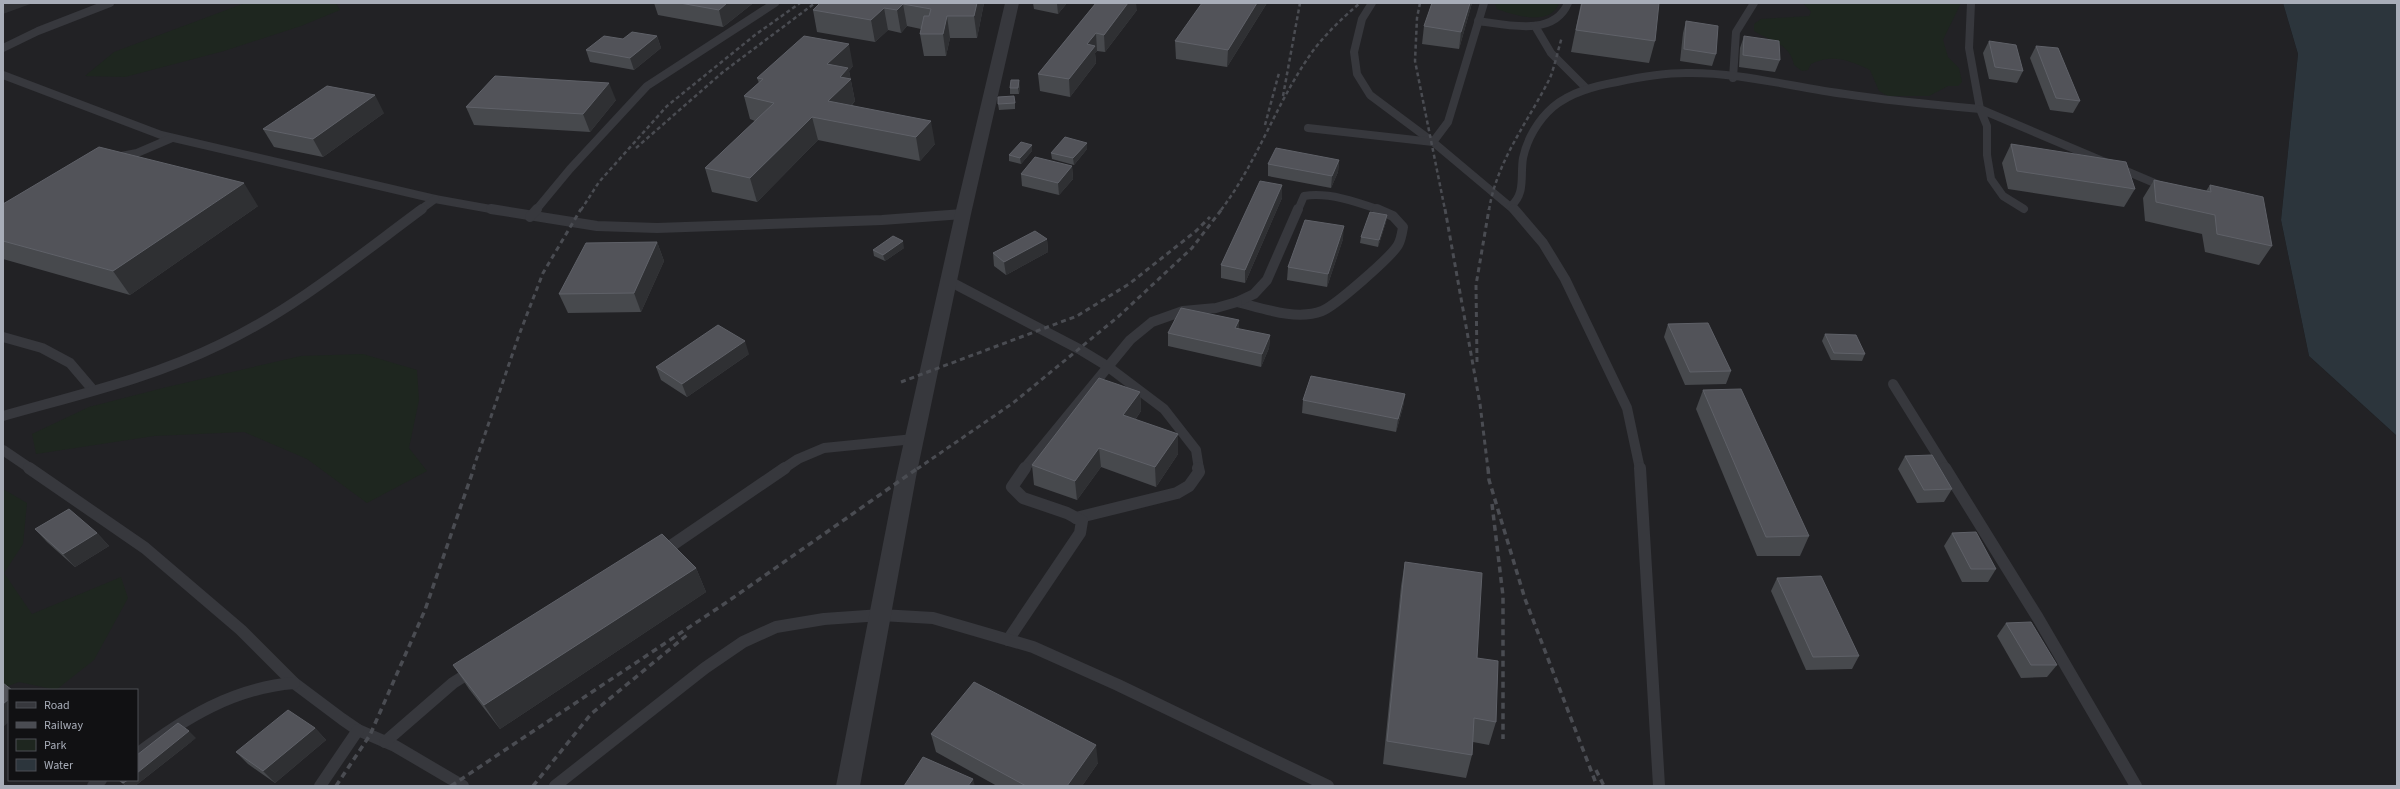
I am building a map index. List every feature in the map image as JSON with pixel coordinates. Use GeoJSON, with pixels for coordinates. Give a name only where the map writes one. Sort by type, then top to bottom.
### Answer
{"type":"FeatureCollection","features":[{"type":"Feature","properties":{"kind":"street"},"geometry":{"type":"LineString","coordinates":[[848,786],[914,439],[963,214],[1012,3]]}},
{"type":"Feature","properties":{"kind":"lane"},"geometry":{"type":"LineString","coordinates":[[3,48],[38,31],[110,3]]}},
{"type":"Feature","properties":{"kind":"lane"},"geometry":{"type":"LineString","coordinates":[[530,217],[570,169],[647,86],[775,3]]}},
{"type":"Feature","properties":{"kind":"lane"},"geometry":{"type":"LineString","coordinates":[[1372,3],[1358,30],[1354,52],[1357,74],[1370,95],[1433,142],[1511,206],[1543,243],[1565,279],[1627,408],[1636,443],[1642,485],[1659,786]]}},
{"type":"Feature","properties":{"kind":"lane"},"geometry":{"type":"LineString","coordinates":[[1433,142],[1448,122],[1484,3]]}},
{"type":"Feature","properties":{"kind":"lane"},"geometry":{"type":"LineString","coordinates":[[1478,21],[1534,26],[1555,22],[1566,13],[1568,3]]}},
{"type":"Feature","properties":{"kind":"lane"},"geometry":{"type":"LineString","coordinates":[[1733,78],[1736,32],[1754,3]]}},
{"type":"Feature","properties":{"kind":"lane"},"geometry":{"type":"LineString","coordinates":[[1971,3],[1969,48],[1980,109],[1987,126],[1987,155],[1991,179],[2003,196],[2024,209]]}},
{"type":"Feature","properties":{"kind":"lane"},"geometry":{"type":"LineString","coordinates":[[1534,26],[1542,42],[1555,61],[1587,89]]}},
{"type":"Feature","properties":{"kind":"lane"},"geometry":{"type":"LineString","coordinates":[[1511,206],[1519,201],[1521,193],[1523,158],[1534,130],[1547,112],[1559,102],[1587,89],[1658,74],[1698,73],[1855,96],[1980,109],[2152,183],[2173,189]]}},
{"type":"Feature","properties":{"kind":"lane"},"geometry":{"type":"LineString","coordinates":[[3,75],[99,113],[172,138],[373,183],[435,199],[530,217],[597,226],[657,228],[882,220],[963,214]]}},
{"type":"Feature","properties":{"kind":"lane"},"geometry":{"type":"LineString","coordinates":[[1308,128],[1433,142]]}},
{"type":"Feature","properties":{"kind":"lane"},"geometry":{"type":"LineString","coordinates":[[104,159],[137,153],[172,138]]}},
{"type":"Feature","properties":{"kind":"lane"},"geometry":{"type":"LineString","coordinates":[[1008,640],[1080,533],[1082,521],[1023,498],[1012,487],[1020,474],[1107,366],[1130,340],[1152,322],[1183,311],[1216,308],[1237,302],[1254,294],[1267,280],[1304,196],[1310,193],[1387,212],[1398,219],[1403,227],[1398,246],[1337,302],[1324,311],[1304,314],[1237,302]]}},
{"type":"Feature","properties":{"kind":"lane"},"geometry":{"type":"LineString","coordinates":[[3,416],[176,364],[221,344],[261,323],[435,199]]}},
{"type":"Feature","properties":{"kind":"lane"},"geometry":{"type":"LineString","coordinates":[[949,281],[1044,329],[1107,366],[1164,409],[1196,450],[1199,472],[1188,486],[1177,493],[1076,518]]}},
{"type":"Feature","properties":{"kind":"lane"},"geometry":{"type":"LineString","coordinates":[[3,337],[42,348],[70,363],[93,390]]}},
{"type":"Feature","properties":{"kind":"lane"},"geometry":{"type":"LineString","coordinates":[[1893,384],[2038,618],[2136,786]]}},
{"type":"Feature","properties":{"kind":"lane"},"geometry":{"type":"LineString","coordinates":[[652,560],[798,459],[824,448],[914,439]]}},
{"type":"Feature","properties":{"kind":"lane"},"geometry":{"type":"LineString","coordinates":[[3,450],[145,548],[241,630],[294,683],[358,730],[385,742],[463,786]]}},
{"type":"Feature","properties":{"kind":"lane"},"geometry":{"type":"LineString","coordinates":[[556,786],[705,668],[743,642],[776,627],[824,619],[881,615],[933,618],[1034,647],[1118,685],[1328,786]]}},
{"type":"Feature","properties":{"kind":"lane"},"geometry":{"type":"LineString","coordinates":[[385,742],[453,683],[480,667]]}},
{"type":"Feature","properties":{"kind":"lane"},"geometry":{"type":"LineString","coordinates":[[138,753],[157,739],[219,703],[256,688],[294,683]]}},
{"type":"Feature","properties":{"kind":"lane"},"geometry":{"type":"LineString","coordinates":[[320,786],[358,730]]}},
{"type":"Feature","properties":{"kind":"shaded area"},"geometry":{"type":"Polygon","coordinates":[[[3,3],[2283,3],[2298,54],[2281,220],[2309,356],[2397,436],[2397,786],[3,786],[3,3]]]}},
{"type":"Feature","properties":{"kind":"green space"},"geometry":{"type":"Polygon","coordinates":[[[245,3],[336,3],[340,10],[301,26],[224,51],[125,77],[85,76],[114,52],[245,3]]]}},
{"type":"Feature","properties":{"kind":"green space"},"geometry":{"type":"Polygon","coordinates":[[[1495,3],[1559,3],[1555,10],[1548,15],[1531,17],[1512,14],[1497,9],[1495,3]]]}},
{"type":"Feature","properties":{"kind":"green space"},"geometry":{"type":"Polygon","coordinates":[[[1803,3],[1961,3],[1943,40],[1948,57],[1959,68],[1962,82],[1958,86],[1948,86],[1929,96],[1888,96],[1879,91],[1870,70],[1855,63],[1826,59],[1811,64],[1808,70],[1802,71],[1794,65],[1792,58],[1784,48],[1754,31],[1754,24],[1761,19],[1809,16],[1811,12],[1803,3]]]}},
{"type":"Feature","properties":{"kind":"green space"},"geometry":{"type":"Polygon","coordinates":[[[363,354],[417,370],[419,400],[409,448],[427,471],[367,503],[307,459],[244,432],[154,436],[36,454],[32,434],[89,407],[167,387],[301,356],[363,354]]]}},
{"type":"Feature","properties":{"kind":"green space"},"geometry":{"type":"Polygon","coordinates":[[[3,489],[27,503],[23,544],[4,573],[32,614],[121,577],[128,598],[94,660],[57,689],[19,682],[3,688],[3,489]]]}},
{"type":"Feature","properties":{"kind":"water"},"geometry":{"type":"Polygon","coordinates":[[[2283,3],[2397,3],[2397,436],[2309,356],[2281,220],[2298,54],[2283,3]]]}},
{"type":"Feature","properties":{"kind":"building"},"geometry":{"type":"Polygon","coordinates":[[[680,3],[727,3],[719,10],[680,3]]]}},
{"type":"Feature","properties":{"kind":"building"},"geometry":{"type":"Polygon","coordinates":[[[820,3],[977,3],[974,16],[947,16],[943,34],[920,34],[924,16],[929,16],[931,9],[903,4],[897,10],[884,8],[871,20],[813,10],[820,3]]]}},
{"type":"Feature","properties":{"kind":"building"},"geometry":{"type":"Polygon","coordinates":[[[1096,3],[1128,3],[1104,35],[1096,33],[1087,44],[1095,46],[1069,79],[1038,74],[1096,3]]]}},
{"type":"Feature","properties":{"kind":"building"},"geometry":{"type":"Polygon","coordinates":[[[1202,3],[1257,3],[1228,50],[1175,41],[1202,3]]]}},
{"type":"Feature","properties":{"kind":"building"},"geometry":{"type":"Polygon","coordinates":[[[1432,3],[1470,3],[1461,32],[1424,26],[1432,3]]]}},
{"type":"Feature","properties":{"kind":"building"},"geometry":{"type":"Polygon","coordinates":[[[1582,3],[1659,3],[1655,41],[1576,30],[1582,3]]]}},
{"type":"Feature","properties":{"kind":"building"},"geometry":{"type":"Polygon","coordinates":[[[1686,21],[1718,26],[1716,54],[1684,49],[1686,21]]]}},
{"type":"Feature","properties":{"kind":"building"},"geometry":{"type":"Polygon","coordinates":[[[632,32],[657,36],[630,58],[586,50],[604,36],[623,39],[632,32]]]}},
{"type":"Feature","properties":{"kind":"building"},"geometry":{"type":"Polygon","coordinates":[[[804,36],[849,44],[827,64],[848,68],[840,77],[851,79],[828,101],[931,121],[916,137],[812,117],[750,178],[705,168],[774,103],[744,96],[763,79],[757,78],[804,36]]]}},
{"type":"Feature","properties":{"kind":"building"},"geometry":{"type":"Polygon","coordinates":[[[1744,36],[1779,41],[1780,60],[1743,55],[1744,36]]]}},
{"type":"Feature","properties":{"kind":"building"},"geometry":{"type":"Polygon","coordinates":[[[1989,41],[2016,45],[2023,71],[1995,67],[1989,41]]]}},
{"type":"Feature","properties":{"kind":"building"},"geometry":{"type":"Polygon","coordinates":[[[2036,46],[2058,48],[2080,101],[2056,98],[2036,46]]]}},
{"type":"Feature","properties":{"kind":"building"},"geometry":{"type":"Polygon","coordinates":[[[495,76],[609,83],[583,114],[466,107],[495,76]]]}},
{"type":"Feature","properties":{"kind":"building"},"geometry":{"type":"Polygon","coordinates":[[[1011,80],[1019,80],[1018,88],[1010,88],[1011,80]]]}},
{"type":"Feature","properties":{"kind":"building"},"geometry":{"type":"Polygon","coordinates":[[[327,86],[375,95],[313,139],[263,129],[327,86]]]}},
{"type":"Feature","properties":{"kind":"building"},"geometry":{"type":"Polygon","coordinates":[[[1014,96],[1015,103],[998,104],[998,97],[1014,96]]]}},
{"type":"Feature","properties":{"kind":"building"},"geometry":{"type":"Polygon","coordinates":[[[1065,137],[1087,143],[1073,158],[1051,153],[1065,137]]]}},
{"type":"Feature","properties":{"kind":"building"},"geometry":{"type":"Polygon","coordinates":[[[1021,142],[1032,145],[1020,158],[1009,155],[1021,142]]]}},
{"type":"Feature","properties":{"kind":"building"},"geometry":{"type":"Polygon","coordinates":[[[2011,144],[2126,162],[2135,189],[2017,171],[2011,144]]]}},
{"type":"Feature","properties":{"kind":"building"},"geometry":{"type":"Polygon","coordinates":[[[99,147],[244,183],[113,271],[3,241],[3,204],[99,147]]]}},
{"type":"Feature","properties":{"kind":"building"},"geometry":{"type":"Polygon","coordinates":[[[1276,148],[1339,160],[1332,176],[1268,164],[1276,148]]]}},
{"type":"Feature","properties":{"kind":"building"},"geometry":{"type":"Polygon","coordinates":[[[1035,157],[1072,166],[1058,183],[1021,174],[1035,157]]]}},
{"type":"Feature","properties":{"kind":"building"},"geometry":{"type":"Polygon","coordinates":[[[2154,180],[2211,192],[2210,185],[2263,197],[2272,246],[2217,234],[2215,215],[2156,202],[2154,180]]]}},
{"type":"Feature","properties":{"kind":"building"},"geometry":{"type":"Polygon","coordinates":[[[1260,181],[1282,185],[1245,270],[1221,265],[1260,181]]]}},
{"type":"Feature","properties":{"kind":"building"},"geometry":{"type":"Polygon","coordinates":[[[1370,212],[1387,215],[1379,240],[1361,237],[1370,212]]]}},
{"type":"Feature","properties":{"kind":"building"},"geometry":{"type":"Polygon","coordinates":[[[1305,220],[1344,226],[1328,274],[1288,267],[1305,220]]]}},
{"type":"Feature","properties":{"kind":"building"},"geometry":{"type":"Polygon","coordinates":[[[1035,231],[1047,239],[1004,262],[993,253],[1035,231]]]}},
{"type":"Feature","properties":{"kind":"building"},"geometry":{"type":"Polygon","coordinates":[[[893,236],[903,241],[883,255],[873,250],[893,236]]]}},
{"type":"Feature","properties":{"kind":"building"},"geometry":{"type":"Polygon","coordinates":[[[657,242],[634,293],[559,294],[586,243],[657,242]]]}},
{"type":"Feature","properties":{"kind":"building"},"geometry":{"type":"Polygon","coordinates":[[[1181,308],[1239,320],[1235,328],[1270,335],[1262,354],[1168,333],[1181,308]]]}},
{"type":"Feature","properties":{"kind":"building"},"geometry":{"type":"Polygon","coordinates":[[[1708,323],[1731,371],[1690,372],[1668,324],[1708,323]]]}},
{"type":"Feature","properties":{"kind":"building"},"geometry":{"type":"Polygon","coordinates":[[[718,325],[745,341],[682,384],[656,367],[718,325]]]}},
{"type":"Feature","properties":{"kind":"building"},"geometry":{"type":"Polygon","coordinates":[[[1825,334],[1856,335],[1865,354],[1834,353],[1825,334]]]}},
{"type":"Feature","properties":{"kind":"building"},"geometry":{"type":"Polygon","coordinates":[[[1311,376],[1405,394],[1398,419],[1303,400],[1311,376]]]}},
{"type":"Feature","properties":{"kind":"building"},"geometry":{"type":"Polygon","coordinates":[[[1099,378],[1140,392],[1123,415],[1178,434],[1155,467],[1099,448],[1075,481],[1032,465],[1099,378]]]}},
{"type":"Feature","properties":{"kind":"building"},"geometry":{"type":"Polygon","coordinates":[[[1741,389],[1809,536],[1766,537],[1703,390],[1741,389]]]}},
{"type":"Feature","properties":{"kind":"building"},"geometry":{"type":"Polygon","coordinates":[[[1932,455],[1952,489],[1924,490],[1905,456],[1932,455]]]}},
{"type":"Feature","properties":{"kind":"building"},"geometry":{"type":"Polygon","coordinates":[[[69,509],[97,533],[63,554],[35,529],[69,509]]]}},
{"type":"Feature","properties":{"kind":"building"},"geometry":{"type":"Polygon","coordinates":[[[1976,532],[1996,569],[1971,569],[1952,533],[1976,532]]]}},
{"type":"Feature","properties":{"kind":"building"},"geometry":{"type":"Polygon","coordinates":[[[662,534],[696,568],[484,705],[453,665],[662,534]]]}},
{"type":"Feature","properties":{"kind":"building"},"geometry":{"type":"Polygon","coordinates":[[[1405,562],[1482,573],[1477,658],[1498,661],[1496,722],[1474,718],[1472,755],[1387,741],[1405,562]]]}},
{"type":"Feature","properties":{"kind":"building"},"geometry":{"type":"Polygon","coordinates":[[[1821,576],[1859,656],[1813,657],[1777,578],[1821,576]]]}},
{"type":"Feature","properties":{"kind":"building"},"geometry":{"type":"Polygon","coordinates":[[[2031,622],[2057,665],[2031,665],[2006,623],[2031,622]]]}},
{"type":"Feature","properties":{"kind":"building"},"geometry":{"type":"Polygon","coordinates":[[[974,682],[1096,745],[1067,786],[1026,786],[931,734],[974,682]]]}},
{"type":"Feature","properties":{"kind":"building"},"geometry":{"type":"Polygon","coordinates":[[[3,683],[11,689],[8,689],[8,700],[3,704],[3,683]]]}},
{"type":"Feature","properties":{"kind":"building"},"geometry":{"type":"Polygon","coordinates":[[[288,710],[315,728],[263,771],[236,752],[288,710]]]}},
{"type":"Feature","properties":{"kind":"building"},"geometry":{"type":"Polygon","coordinates":[[[178,723],[189,731],[138,772],[138,754],[178,723]]]}},
{"type":"Feature","properties":{"kind":"building"},"geometry":{"type":"Polygon","coordinates":[[[923,757],[973,779],[968,786],[904,786],[923,757]]]}},
{"type":"Feature","properties":{"kind":"railway"},"geometry":{"type":"LineString","coordinates":[[581,210],[599,182],[667,106],[755,35],[800,3]]}},
{"type":"Feature","properties":{"kind":"railway"},"geometry":{"type":"LineString","coordinates":[[636,148],[723,72],[815,3]]}},
{"type":"Feature","properties":{"kind":"railway"},"geometry":{"type":"LineString","coordinates":[[1283,96],[1300,3]]}},
{"type":"Feature","properties":{"kind":"railway"},"geometry":{"type":"LineString","coordinates":[[1221,210],[1245,174],[1284,98],[1306,61],[1331,30],[1360,3]]}},
{"type":"Feature","properties":{"kind":"railway"},"geometry":{"type":"LineString","coordinates":[[1420,3],[1417,18],[1415,61],[1445,210]]}},
{"type":"Feature","properties":{"kind":"railway"},"geometry":{"type":"LineString","coordinates":[[1489,210],[1493,192],[1506,158],[1550,78],[1562,37]]}},
{"type":"Feature","properties":{"kind":"railway"},"geometry":{"type":"LineString","coordinates":[[1265,125],[1279,73]]}},
{"type":"Feature","properties":{"kind":"railway"},"geometry":{"type":"LineString","coordinates":[[473,469],[519,335],[543,273],[581,209]]}},
{"type":"Feature","properties":{"kind":"railway"},"geometry":{"type":"LineString","coordinates":[[917,469],[1013,403],[1119,316],[1192,248],[1222,209]]}},
{"type":"Feature","properties":{"kind":"railway"},"geometry":{"type":"LineString","coordinates":[[1445,209],[1480,404],[1488,469]]}},
{"type":"Feature","properties":{"kind":"railway"},"geometry":{"type":"LineString","coordinates":[[1477,362],[1476,285],[1489,209]]}},
{"type":"Feature","properties":{"kind":"railway"},"geometry":{"type":"LineString","coordinates":[[901,382],[1077,316],[1129,284],[1196,231],[1210,217]]}},
{"type":"Feature","properties":{"kind":"railway"},"geometry":{"type":"LineString","coordinates":[[336,786],[370,735],[425,610],[474,468]]}},
{"type":"Feature","properties":{"kind":"railway"},"geometry":{"type":"LineString","coordinates":[[451,786],[727,602],[918,468]]}},
{"type":"Feature","properties":{"kind":"railway"},"geometry":{"type":"LineString","coordinates":[[1488,468],[1489,480],[1525,599],[1597,786]]}},
{"type":"Feature","properties":{"kind":"railway"},"geometry":{"type":"LineString","coordinates":[[1492,504],[1503,596],[1503,739]]}},
{"type":"Feature","properties":{"kind":"railway"},"geometry":{"type":"LineString","coordinates":[[533,786],[591,714],[687,635]]}},
{"type":"Feature","properties":{"kind":"railway"},"geometry":{"type":"LineString","coordinates":[[1596,770],[1604,786]]}}]}
